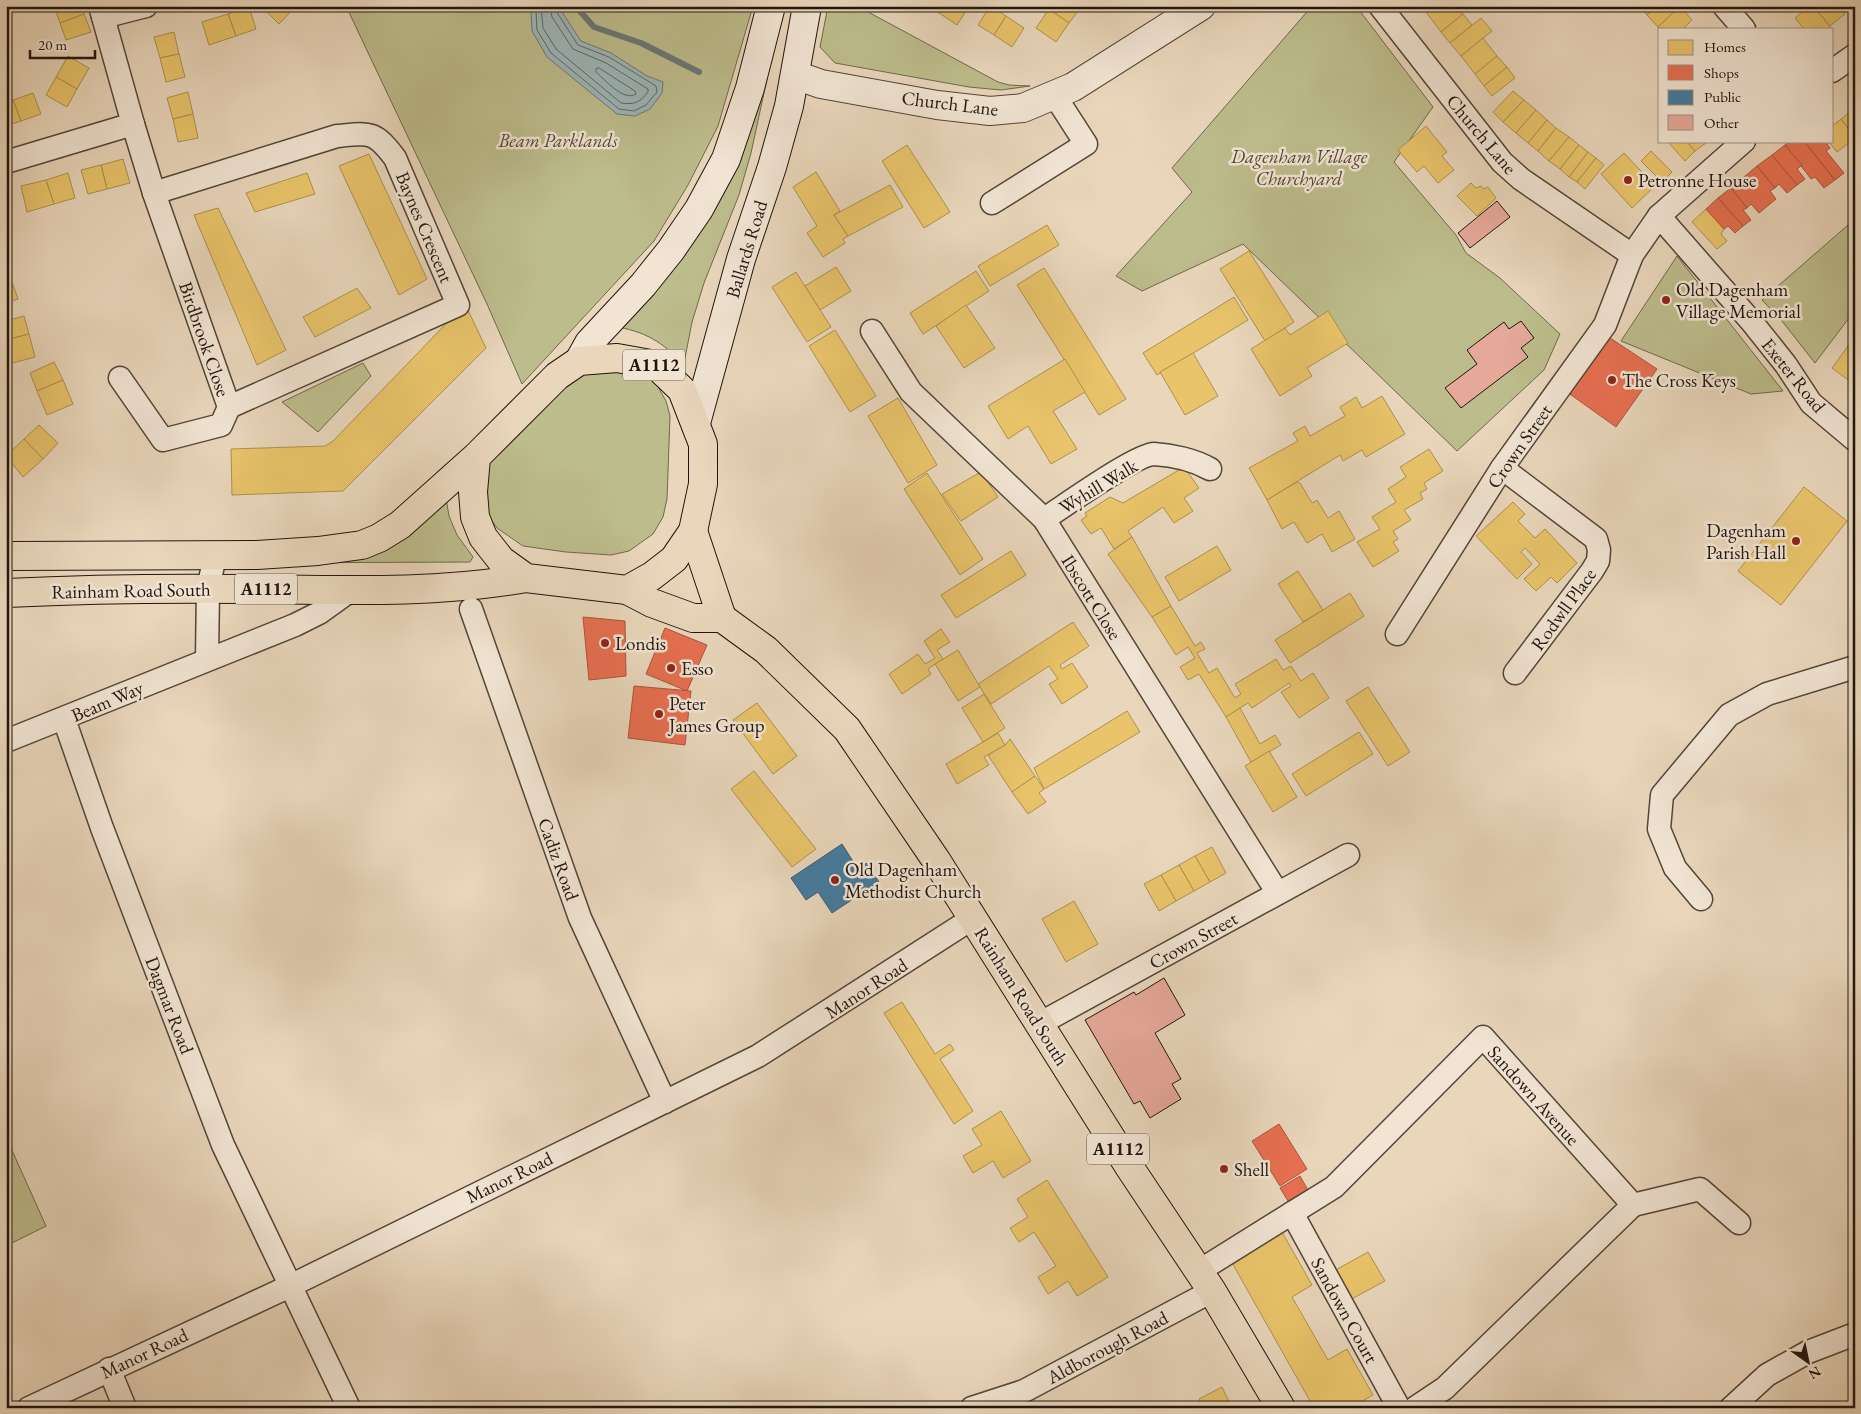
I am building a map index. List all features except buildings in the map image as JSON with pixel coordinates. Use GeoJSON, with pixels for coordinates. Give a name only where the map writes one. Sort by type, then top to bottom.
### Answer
{"type":"FeatureCollection","features":[{"type":"Feature","properties":{"kind":"main road"},"geometry":{"type":"LineString","coordinates":[[580,361],[589,343],[643,285],[699,209],[726,159],[750,88],[771,6]]}},
{"type":"Feature","properties":{"kind":"main road","name":"Ballards Road"},"geometry":{"type":"LineString","coordinates":[[696,423],[741,259],[789,106],[807,6]]}},
{"type":"Feature","properties":{"kind":"main road","name":"Church Lane"},"geometry":{"type":"LineString","coordinates":[[795,74],[821,84],[937,105],[990,112],[1023,108],[1055,96],[1073,86],[1201,6]]}},
{"type":"Feature","properties":{"kind":"main road"},"geometry":{"type":"LineString","coordinates":[[742,109],[767,87],[778,84],[795,74]]}},
{"type":"Feature","properties":{"kind":"main road","name":"A1112"},"geometry":{"type":"LineString","coordinates":[[627,590],[652,576],[674,559],[693,532],[703,484],[703,444],[682,390],[656,365],[617,358],[580,361],[557,376],[535,396],[476,457],[473,492],[474,509],[483,537],[501,560],[526,578],[627,590],[652,603],[693,618],[722,618]]}},
{"type":"Feature","properties":{"kind":"main road","name":"Rainham Road South"},"geometry":{"type":"LineString","coordinates":[[6,556],[215,556],[318,551],[362,545],[379,538],[400,525],[476,457]]}},
{"type":"Feature","properties":{"kind":"main road"},"geometry":{"type":"LineString","coordinates":[[693,532],[722,618]]}},
{"type":"Feature","properties":{"kind":"main road","name":"Rainham Road South"},"geometry":{"type":"LineString","coordinates":[[6,593],[94,589],[351,590],[481,585],[526,578]]}},
{"type":"Feature","properties":{"kind":"main road","name":"Rainham Road South"},"geometry":{"type":"LineString","coordinates":[[722,618],[766,650],[847,729],[973,918],[1130,1168],[1206,1281],[1281,1408]]}},
{"type":"Feature","properties":{"kind":"street"},"geometry":{"type":"LineString","coordinates":[[101,12],[146,6]]}},
{"type":"Feature","properties":{"kind":"street","name":"Church Lane"},"geometry":{"type":"LineString","coordinates":[[1380,6],[1502,162],[1521,179],[1632,255]]}},
{"type":"Feature","properties":{"kind":"street"},"geometry":{"type":"LineString","coordinates":[[1724,6],[1743,28]]}},
{"type":"Feature","properties":{"kind":"street","name":"Birdbrook Close"},"geometry":{"type":"LineString","coordinates":[[101,12],[154,193],[229,406],[221,425],[163,440],[120,378]]}},
{"type":"Feature","properties":{"kind":"street"},"geometry":{"type":"LineString","coordinates":[[1834,70],[1855,55]]}},
{"type":"Feature","properties":{"kind":"street"},"geometry":{"type":"LineString","coordinates":[[992,203],[1086,144],[1055,96]]}},
{"type":"Feature","properties":{"kind":"street"},"geometry":{"type":"LineString","coordinates":[[6,162],[133,124]]}},
{"type":"Feature","properties":{"kind":"street","name":"Baynes Crescent"},"geometry":{"type":"LineString","coordinates":[[154,193],[337,136],[368,133],[384,143],[395,158],[458,305],[229,406]]}},
{"type":"Feature","properties":{"kind":"street","name":"Crown Street"},"geometry":{"type":"LineString","coordinates":[[1397,634],[1502,468],[1605,325],[1632,255],[1659,216],[1743,142]]}},
{"type":"Feature","properties":{"kind":"street","name":"Exeter Road"},"geometry":{"type":"LineString","coordinates":[[1659,216],[1751,321],[1786,365],[1811,403],[1855,440]]}},
{"type":"Feature","properties":{"kind":"street","name":"Ibscott Close"},"geometry":{"type":"LineString","coordinates":[[872,331],[911,392],[1044,519],[1277,892]]}},
{"type":"Feature","properties":{"kind":"street","name":"Wyhill Walk"},"geometry":{"type":"LineString","coordinates":[[1044,519],[1122,468],[1152,454],[1196,461],[1210,469]]}},
{"type":"Feature","properties":{"kind":"street","name":"Rodwll Place"},"geometry":{"type":"LineString","coordinates":[[1502,468],[1581,526],[1596,539],[1599,550],[1598,561],[1592,572],[1515,673]]}},
{"type":"Feature","properties":{"kind":"street"},"geometry":{"type":"LineString","coordinates":[[207,660],[208,589],[215,556]]}},
{"type":"Feature","properties":{"kind":"street","name":"Beam Way"},"geometry":{"type":"LineString","coordinates":[[6,741],[294,626],[319,613],[351,590]]}},
{"type":"Feature","properties":{"kind":"street","name":"Cadiz Road"},"geometry":{"type":"LineString","coordinates":[[471,609],[580,918],[665,1102]]}},
{"type":"Feature","properties":{"kind":"street"},"geometry":{"type":"LineString","coordinates":[[1701,899],[1676,868],[1659,829],[1662,795],[1728,715],[1767,694],[1855,667]]}},
{"type":"Feature","properties":{"kind":"street","name":"Dagmar Road"},"geometry":{"type":"LineString","coordinates":[[64,719],[102,828],[223,1145],[290,1286]]}},
{"type":"Feature","properties":{"kind":"street","name":"Crown Street"},"geometry":{"type":"LineString","coordinates":[[1039,1024],[1277,892],[1348,855]]}},
{"type":"Feature","properties":{"kind":"street","name":"Manor Road"},"geometry":{"type":"LineString","coordinates":[[29,1408],[290,1286],[758,1056],[973,918]]}},
{"type":"Feature","properties":{"kind":"street","name":"Sandown Avenue"},"geometry":{"type":"LineString","coordinates":[[1206,1281],[1292,1213],[1334,1187],[1483,1037],[1633,1205]]}},
{"type":"Feature","properties":{"kind":"street"},"geometry":{"type":"LineString","coordinates":[[1415,1408],[1445,1388],[1633,1205],[1700,1189],[1739,1224]]}},
{"type":"Feature","properties":{"kind":"street","name":"Sandown Court"},"geometry":{"type":"LineString","coordinates":[[1292,1213],[1399,1408]]}},
{"type":"Feature","properties":{"kind":"street","name":"Aldborough Road"},"geometry":{"type":"LineString","coordinates":[[972,1408],[1024,1391],[1206,1281]]}},
{"type":"Feature","properties":{"kind":"street"},"geometry":{"type":"LineString","coordinates":[[290,1286],[349,1408]]}},
{"type":"Feature","properties":{"kind":"street"},"geometry":{"type":"LineString","coordinates":[[1731,1408],[1767,1375],[1808,1352],[1855,1334]]}},
{"type":"Feature","properties":{"kind":"street"},"geometry":{"type":"LineString","coordinates":[[109,1369],[124,1408]]}},
{"type":"Feature","properties":{"kind":"green space","name":"Beam Parklands"},"geometry":{"type":"Polygon","coordinates":[[[346,6],[753,6],[718,126],[688,185],[654,241],[522,384],[487,304],[346,6]]]}},
{"type":"Feature","properties":{"kind":"green space"},"geometry":{"type":"Polygon","coordinates":[[[828,6],[857,6],[998,82],[1009,85],[1030,86],[1001,90],[969,87],[835,63],[820,47],[828,6]]]}},
{"type":"Feature","properties":{"kind":"green space","name":"Dagenham Village Churchyard"},"geometry":{"type":"Polygon","coordinates":[[[1312,6],[1356,6],[1433,107],[1394,162],[1456,235],[1466,253],[1500,278],[1560,334],[1544,370],[1457,451],[1243,244],[1142,291],[1116,276],[1192,192],[1172,168],[1312,6]]]}},
{"type":"Feature","properties":{"kind":"green space"},"geometry":{"type":"Polygon","coordinates":[[[764,79],[767,79],[751,153],[739,195],[704,283],[692,322],[685,358],[683,361],[679,361],[672,353],[648,336],[620,327],[610,326],[662,260],[764,79]]]}},
{"type":"Feature","properties":{"kind":"green space"},"geometry":{"type":"Polygon","coordinates":[[[1855,219],[1855,310],[1815,363],[1782,321],[1762,300],[1855,219]]]}},
{"type":"Feature","properties":{"kind":"green space"},"geometry":{"type":"Polygon","coordinates":[[[1677,256],[1783,391],[1751,394],[1621,341],[1677,256]]]}},
{"type":"Feature","properties":{"kind":"green space"},"geometry":{"type":"Polygon","coordinates":[[[363,363],[371,376],[318,432],[282,402],[363,363]]]}},
{"type":"Feature","properties":{"kind":"green space"},"geometry":{"type":"Polygon","coordinates":[[[577,367],[646,374],[657,385],[666,401],[670,416],[667,499],[663,517],[653,534],[629,551],[611,555],[566,552],[523,546],[497,528],[487,514],[483,466],[577,367]]]}},
{"type":"Feature","properties":{"kind":"green space"},"geometry":{"type":"Polygon","coordinates":[[[445,492],[449,516],[457,535],[473,557],[470,562],[245,563],[348,550],[445,492]]]}},
{"type":"Feature","properties":{"kind":"green space"},"geometry":{"type":"Polygon","coordinates":[[[6,1137],[46,1226],[6,1246],[6,1137]]]}},
{"type":"Feature","properties":{"kind":"water"},"geometry":{"type":"Polygon","coordinates":[[[521,6],[561,6],[562,12],[581,41],[611,53],[647,76],[663,82],[662,93],[650,109],[635,116],[617,114],[547,57],[532,31],[531,12],[521,6]]]}},
{"type":"Feature","properties":{"kind":"waterway"},"geometry":{"type":"LineString","coordinates":[[579,6],[578,9],[594,27],[641,43],[699,72]]}},
{"type":"Feature","properties":{"kind":"place","name":"Petronne House"},"geometry":{"type":"Point","coordinates":[1628,180]}},
{"type":"Feature","properties":{"kind":"place","name":"Old Dagenham Village Memorial"},"geometry":{"type":"Point","coordinates":[1666,300]}},
{"type":"Feature","properties":{"kind":"place","name":"The Cross Keys"},"geometry":{"type":"Point","coordinates":[1612,380]}},
{"type":"Feature","properties":{"kind":"place","name":"Dagenham Parish Hall"},"geometry":{"type":"Point","coordinates":[1796,541]}},
{"type":"Feature","properties":{"kind":"place","name":"Londis"},"geometry":{"type":"Point","coordinates":[605,643]}},
{"type":"Feature","properties":{"kind":"place","name":"Esso"},"geometry":{"type":"Point","coordinates":[671,668]}},
{"type":"Feature","properties":{"kind":"place","name":"Peter James Group"},"geometry":{"type":"Point","coordinates":[659,714]}},
{"type":"Feature","properties":{"kind":"place","name":"Old Dagenham Methodist Church"},"geometry":{"type":"Point","coordinates":[835,880]}},
{"type":"Feature","properties":{"kind":"place","name":"Shell"},"geometry":{"type":"Point","coordinates":[1224,1169]}}]}
